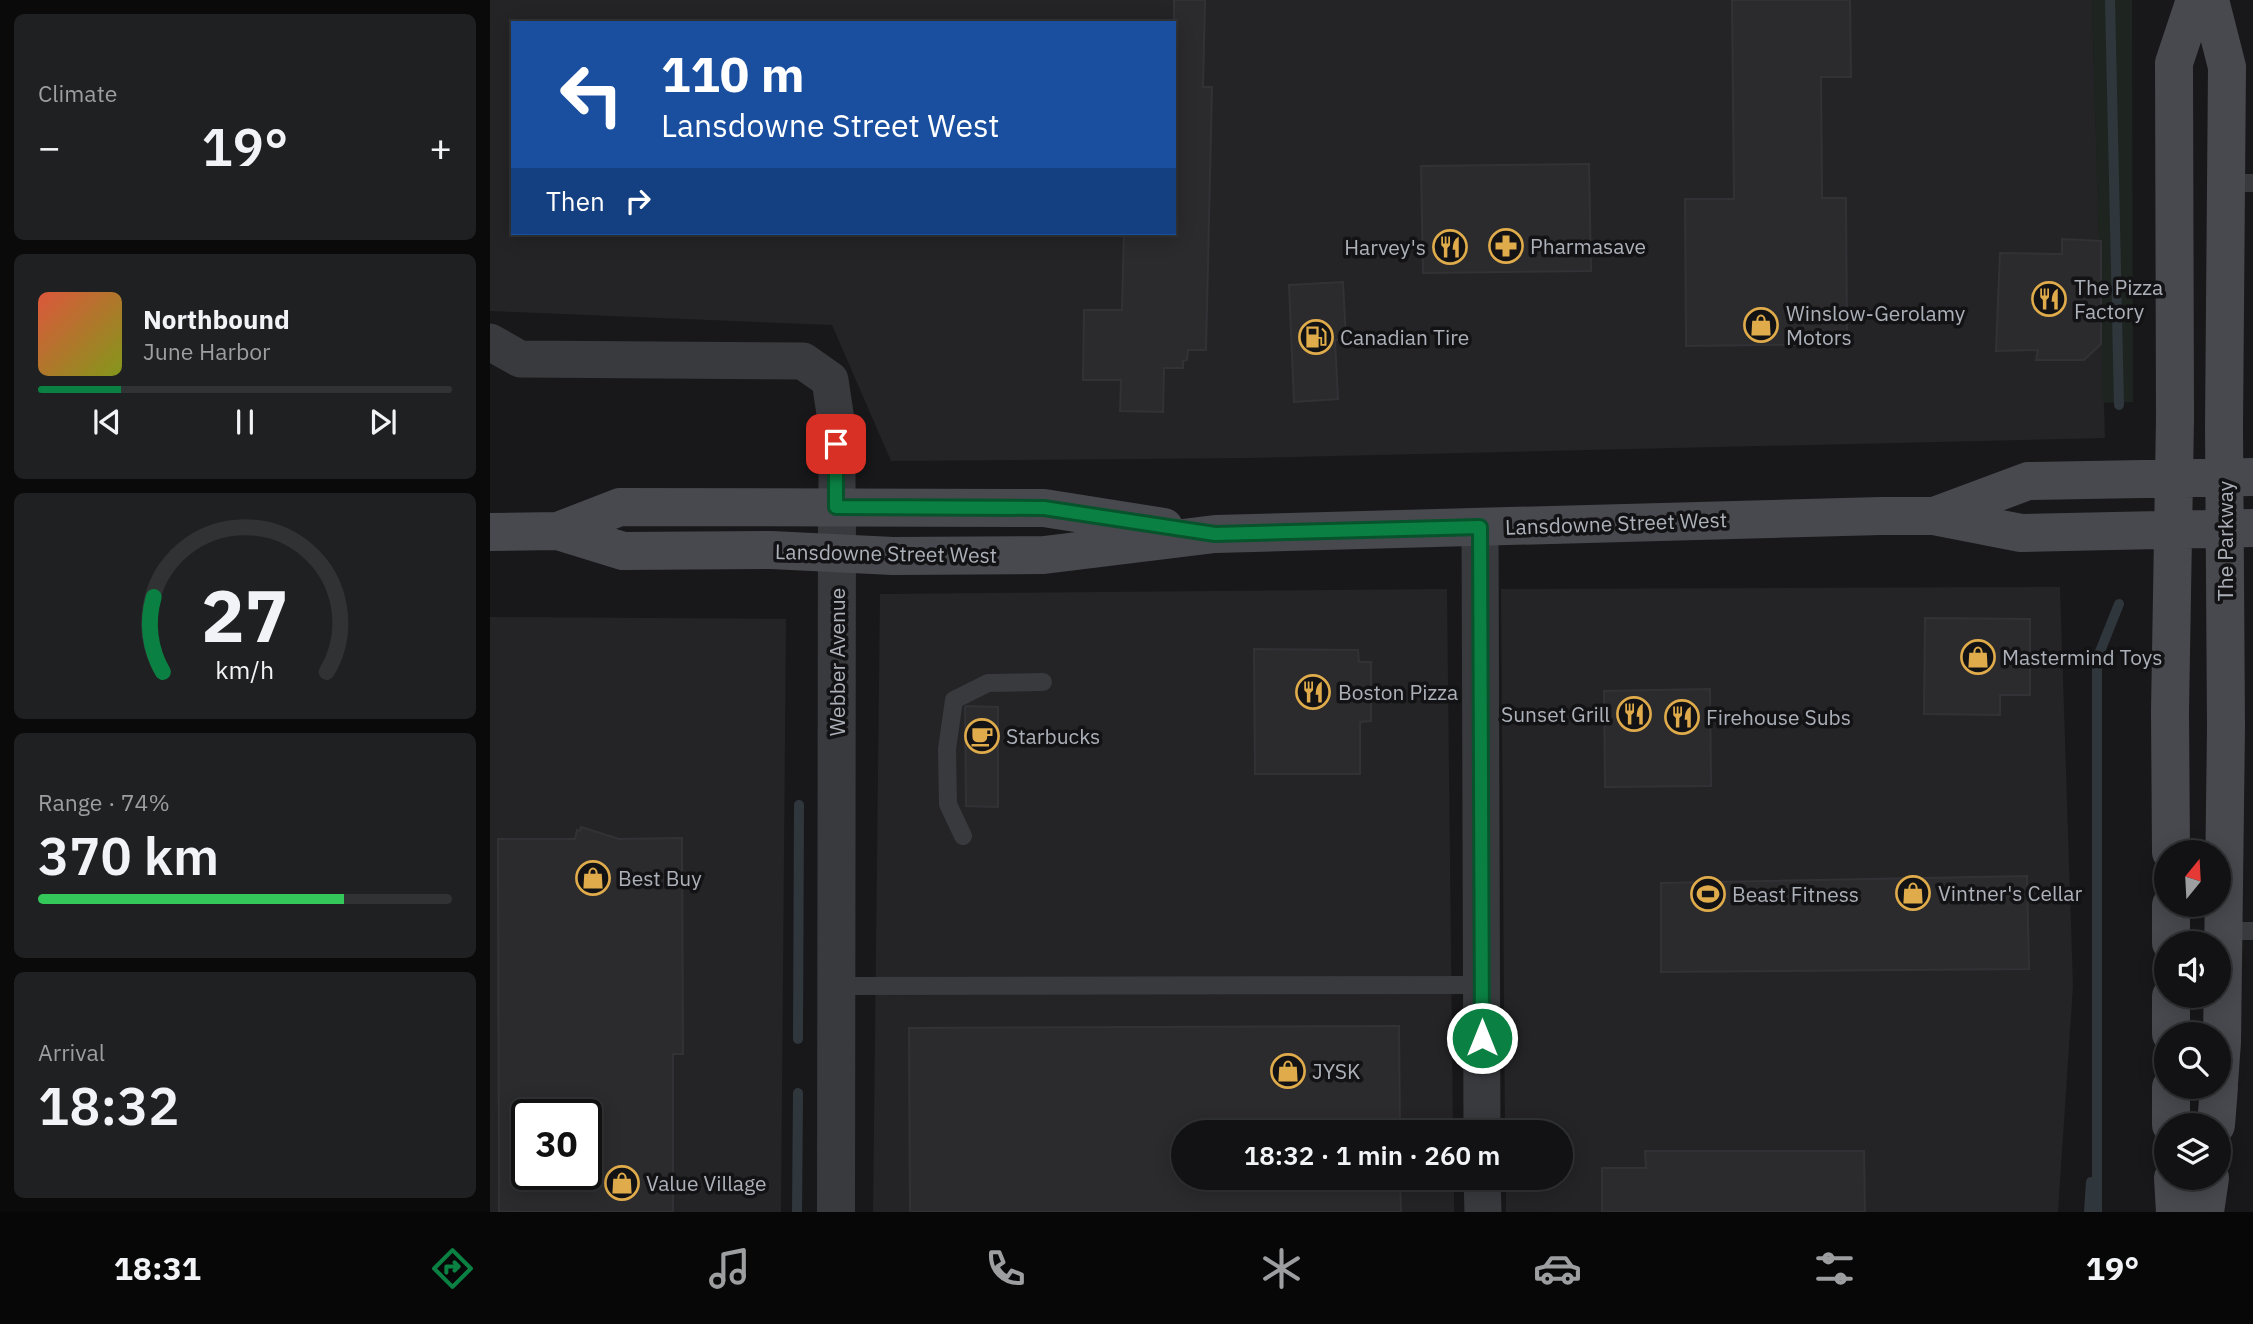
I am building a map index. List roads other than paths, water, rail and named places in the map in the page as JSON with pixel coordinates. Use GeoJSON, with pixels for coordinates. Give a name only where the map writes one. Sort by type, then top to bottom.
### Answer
{"type":"FeatureCollection","features":[{"type":"Feature","properties":{"kind":"main road"},"geometry":{"type":"LineString","coordinates":[[2171,840],[2175,478],[2174,63],[2195,0]]}},
{"type":"Feature","properties":{"kind":"main road","name":"The Parkway"},"geometry":{"type":"LineString","coordinates":[[2210,0],[2227,67],[2239,183],[2238,931],[2225,1022]]}},
{"type":"Feature","properties":{"kind":"main road","name":"Lansdowne Street West"},"geometry":{"type":"LineString","coordinates":[[1934,516],[2028,481],[2239,477]]}},
{"type":"Feature","properties":{"kind":"main road","name":"Lansdowne Street West"},"geometry":{"type":"LineString","coordinates":[[558,531],[620,507],[836,507],[1044,508],[1215,534]]}},
{"type":"Feature","properties":{"kind":"main road","name":"Lansdowne Street West"},"geometry":{"type":"LineString","coordinates":[[490,532],[558,531],[623,551],[771,550],[893,556],[1044,555],[1215,534],[1934,516],[2021,533],[2239,529]]}},
{"type":"Feature","properties":{"kind":"main road"},"geometry":{"type":"LineString","coordinates":[[2174,1190],[2175,1212]]}},
{"type":"Feature","properties":{"kind":"main road"},"geometry":{"type":"LineString","coordinates":[[2204,1212],[2208,1190]]}},
{"type":"Feature","properties":{"kind":"street","name":"Webber Avenue"},"geometry":{"type":"LineString","coordinates":[[490,342],[520,359],[803,361],[830,380],[837,427],[836,1212]]}},
{"type":"Feature","properties":{"kind":"street"},"geometry":{"type":"LineString","coordinates":[[1480,527],[1482,1120]]}},
{"type":"Feature","properties":{"kind":"street"},"geometry":{"type":"LineString","coordinates":[[1482,1190],[1482,1212]]}},
{"type":"Feature","properties":{"kind":"lane"},"geometry":{"type":"LineString","coordinates":[[963,835],[948,804],[947,749],[954,700],[988,683],[1043,681]]}},
{"type":"Feature","properties":{"kind":"lane"},"geometry":{"type":"LineString","coordinates":[[835,986],[1482,985]]}},
{"type":"Feature","properties":{"kind":"waterway"},"geometry":{"type":"LineString","coordinates":[[2110,0],[2119,405]]}},
{"type":"Feature","properties":{"kind":"waterway"},"geometry":{"type":"LineString","coordinates":[[2097,1212],[2097,659],[2119,604]]}},
{"type":"Feature","properties":{"kind":"waterway"},"geometry":{"type":"LineString","coordinates":[[798,1039],[799,805]]}},
{"type":"Feature","properties":{"kind":"waterway"},"geometry":{"type":"LineString","coordinates":[[797,1212],[798,1093]]}},
{"type":"Feature","properties":{"kind":"waterway"},"geometry":{"type":"LineString","coordinates":[[2089,1212],[2091,1182]]}},
{"type":"Feature","properties":{"kind":"place","name":"Pharmasave"},"geometry":{"type":"Point","coordinates":[1506,246]}},
{"type":"Feature","properties":{"kind":"place","name":"Harvey's"},"geometry":{"type":"Point","coordinates":[1450,247]}},
{"type":"Feature","properties":{"kind":"place","name":"The Pizza Factory"},"geometry":{"type":"Point","coordinates":[2049,299]}},
{"type":"Feature","properties":{"kind":"place","name":"Winslow-Gerolamy Motors"},"geometry":{"type":"Point","coordinates":[1761,325]}},
{"type":"Feature","properties":{"kind":"place","name":"Canadian Tire"},"geometry":{"type":"Point","coordinates":[1316,337]}},
{"type":"Feature","properties":{"kind":"place","name":"Mastermind Toys"},"geometry":{"type":"Point","coordinates":[1978,657]}},
{"type":"Feature","properties":{"kind":"place","name":"Boston Pizza"},"geometry":{"type":"Point","coordinates":[1313,692]}},
{"type":"Feature","properties":{"kind":"place","name":"Sunset Grill"},"geometry":{"type":"Point","coordinates":[1634,714]}},
{"type":"Feature","properties":{"kind":"place","name":"Firehouse Subs"},"geometry":{"type":"Point","coordinates":[1682,717]}},
{"type":"Feature","properties":{"kind":"place","name":"Starbucks"},"geometry":{"type":"Point","coordinates":[982,736]}},
{"type":"Feature","properties":{"kind":"place","name":"Best Buy"},"geometry":{"type":"Point","coordinates":[593,878]}},
{"type":"Feature","properties":{"kind":"place","name":"Vintner's Cellar"},"geometry":{"type":"Point","coordinates":[1913,893]}},
{"type":"Feature","properties":{"kind":"place","name":"Beast Fitness"},"geometry":{"type":"Point","coordinates":[1708,894]}},
{"type":"Feature","properties":{"kind":"place","name":"JYSK"},"geometry":{"type":"Point","coordinates":[1288,1071]}},
{"type":"Feature","properties":{"kind":"place","name":"Value Village"},"geometry":{"type":"Point","coordinates":[622,1183]}}]}
